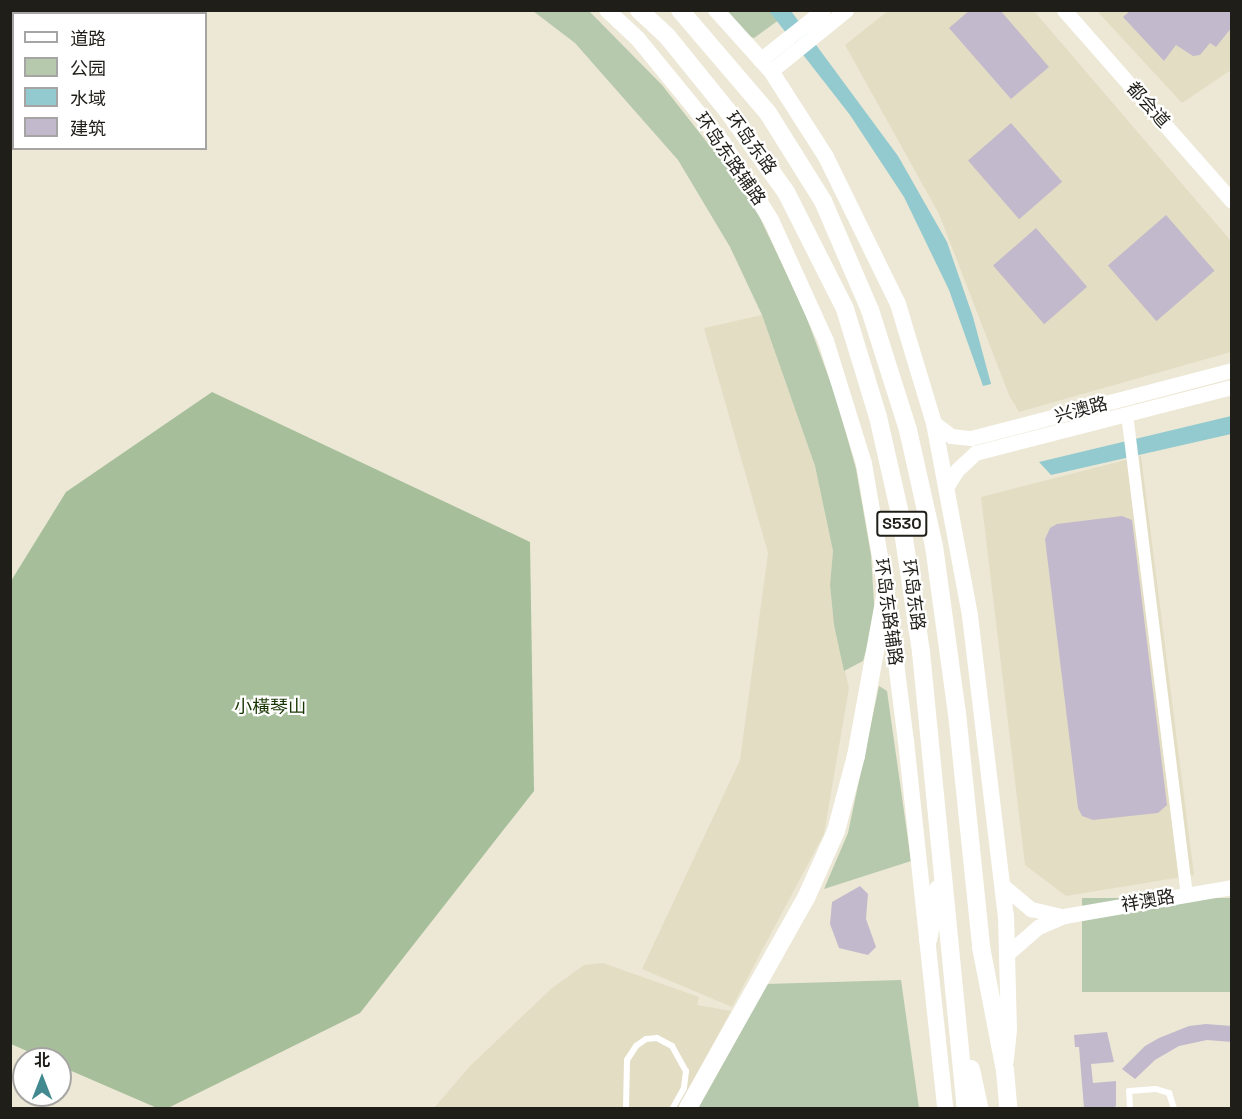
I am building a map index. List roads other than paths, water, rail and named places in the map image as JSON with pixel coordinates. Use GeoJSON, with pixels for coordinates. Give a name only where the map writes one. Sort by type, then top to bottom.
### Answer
{"type":"FeatureCollection","features":[{"type":"Feature","properties":{"kind":"main road","name":"环岛东路辅路"},"geometry":{"type":"LineString","coordinates":[[607,10],[638,39],[723,143],[771,220],[826,341],[861,453],[886,591],[905,730],[945,1108]]}},
{"type":"Feature","properties":{"kind":"main road","name":"环岛东路"},"geometry":{"type":"LineString","coordinates":[[639,10],[674,46],[727,110],[786,192],[845,309],[878,417],[902,518],[921,652],[966,1108]]}},
{"type":"Feature","properties":{"kind":"main road","name":"环岛东路"},"geometry":{"type":"LineString","coordinates":[[680,10],[768,113],[823,201],[870,310],[905,419],[934,546],[957,713],[981,947],[1005,1070],[1008,1108]]}},
{"type":"Feature","properties":{"kind":"main road"},"geometry":{"type":"LineString","coordinates":[[716,10],[766,65],[826,157],[898,304],[934,423],[970,616],[1002,885],[1009,1030],[1005,1070]]}},
{"type":"Feature","properties":{"kind":"main road"},"geometry":{"type":"LineString","coordinates":[[688,1108],[823,863],[845,804],[886,591]]}},
{"type":"Feature","properties":{"kind":"main road"},"geometry":{"type":"LineString","coordinates":[[928,940],[942,869]]}},
{"type":"Feature","properties":{"kind":"main road"},"geometry":{"type":"LineString","coordinates":[[958,1017],[979,1108]]}},
{"type":"Feature","properties":{"kind":"street"},"geometry":{"type":"LineString","coordinates":[[766,65],[823,10]]}},
{"type":"Feature","properties":{"kind":"street"},"geometry":{"type":"LineString","coordinates":[[766,65],[846,10]]}},
{"type":"Feature","properties":{"kind":"street","name":"都会道"},"geometry":{"type":"LineString","coordinates":[[1064,10],[1232,201]]}},
{"type":"Feature","properties":{"kind":"street","name":"兴澳路"},"geometry":{"type":"LineString","coordinates":[[934,423],[951,436],[971,438],[1232,370]]}},
{"type":"Feature","properties":{"kind":"street","name":"兴澳路"},"geometry":{"type":"LineString","coordinates":[[947,486],[957,470],[975,453],[1232,387]]}},
{"type":"Feature","properties":{"kind":"street"},"geometry":{"type":"LineString","coordinates":[[1127,414],[1187,895]]}},
{"type":"Feature","properties":{"kind":"street","name":"祥澳路"},"geometry":{"type":"LineString","coordinates":[[1002,885],[1031,909],[1064,916]]}},
{"type":"Feature","properties":{"kind":"street","name":"祥澳路"},"geometry":{"type":"LineString","coordinates":[[1007,954],[1038,927],[1064,916],[1232,887]]}},
{"type":"Feature","properties":{"kind":"lane"},"geometry":{"type":"LineString","coordinates":[[626,1108],[627,1060],[636,1047],[646,1039],[657,1038],[672,1046],[686,1071],[684,1088],[673,1108]]}},
{"type":"Feature","properties":{"kind":"lane"},"geometry":{"type":"LineString","coordinates":[[1130,1108],[1129,1091],[1156,1089],[1169,1093],[1174,1108]]}},
{"type":"Feature","properties":{"kind":"water"},"geometry":{"type":"Polygon","coordinates":[[[769,11],[791,11],[898,156],[947,242],[973,317],[991,384],[983,386],[949,290],[904,197],[850,115],[769,11]]]}},
{"type":"Feature","properties":{"kind":"water"},"geometry":{"type":"Polygon","coordinates":[[[1231,416],[1231,434],[1051,475],[1039,462],[1231,416]]]}},
{"type":"Feature","properties":{"kind":"park label","name":"小橫琴山"},"geometry":{"type":"Point","coordinates":[270,707]}}]}
